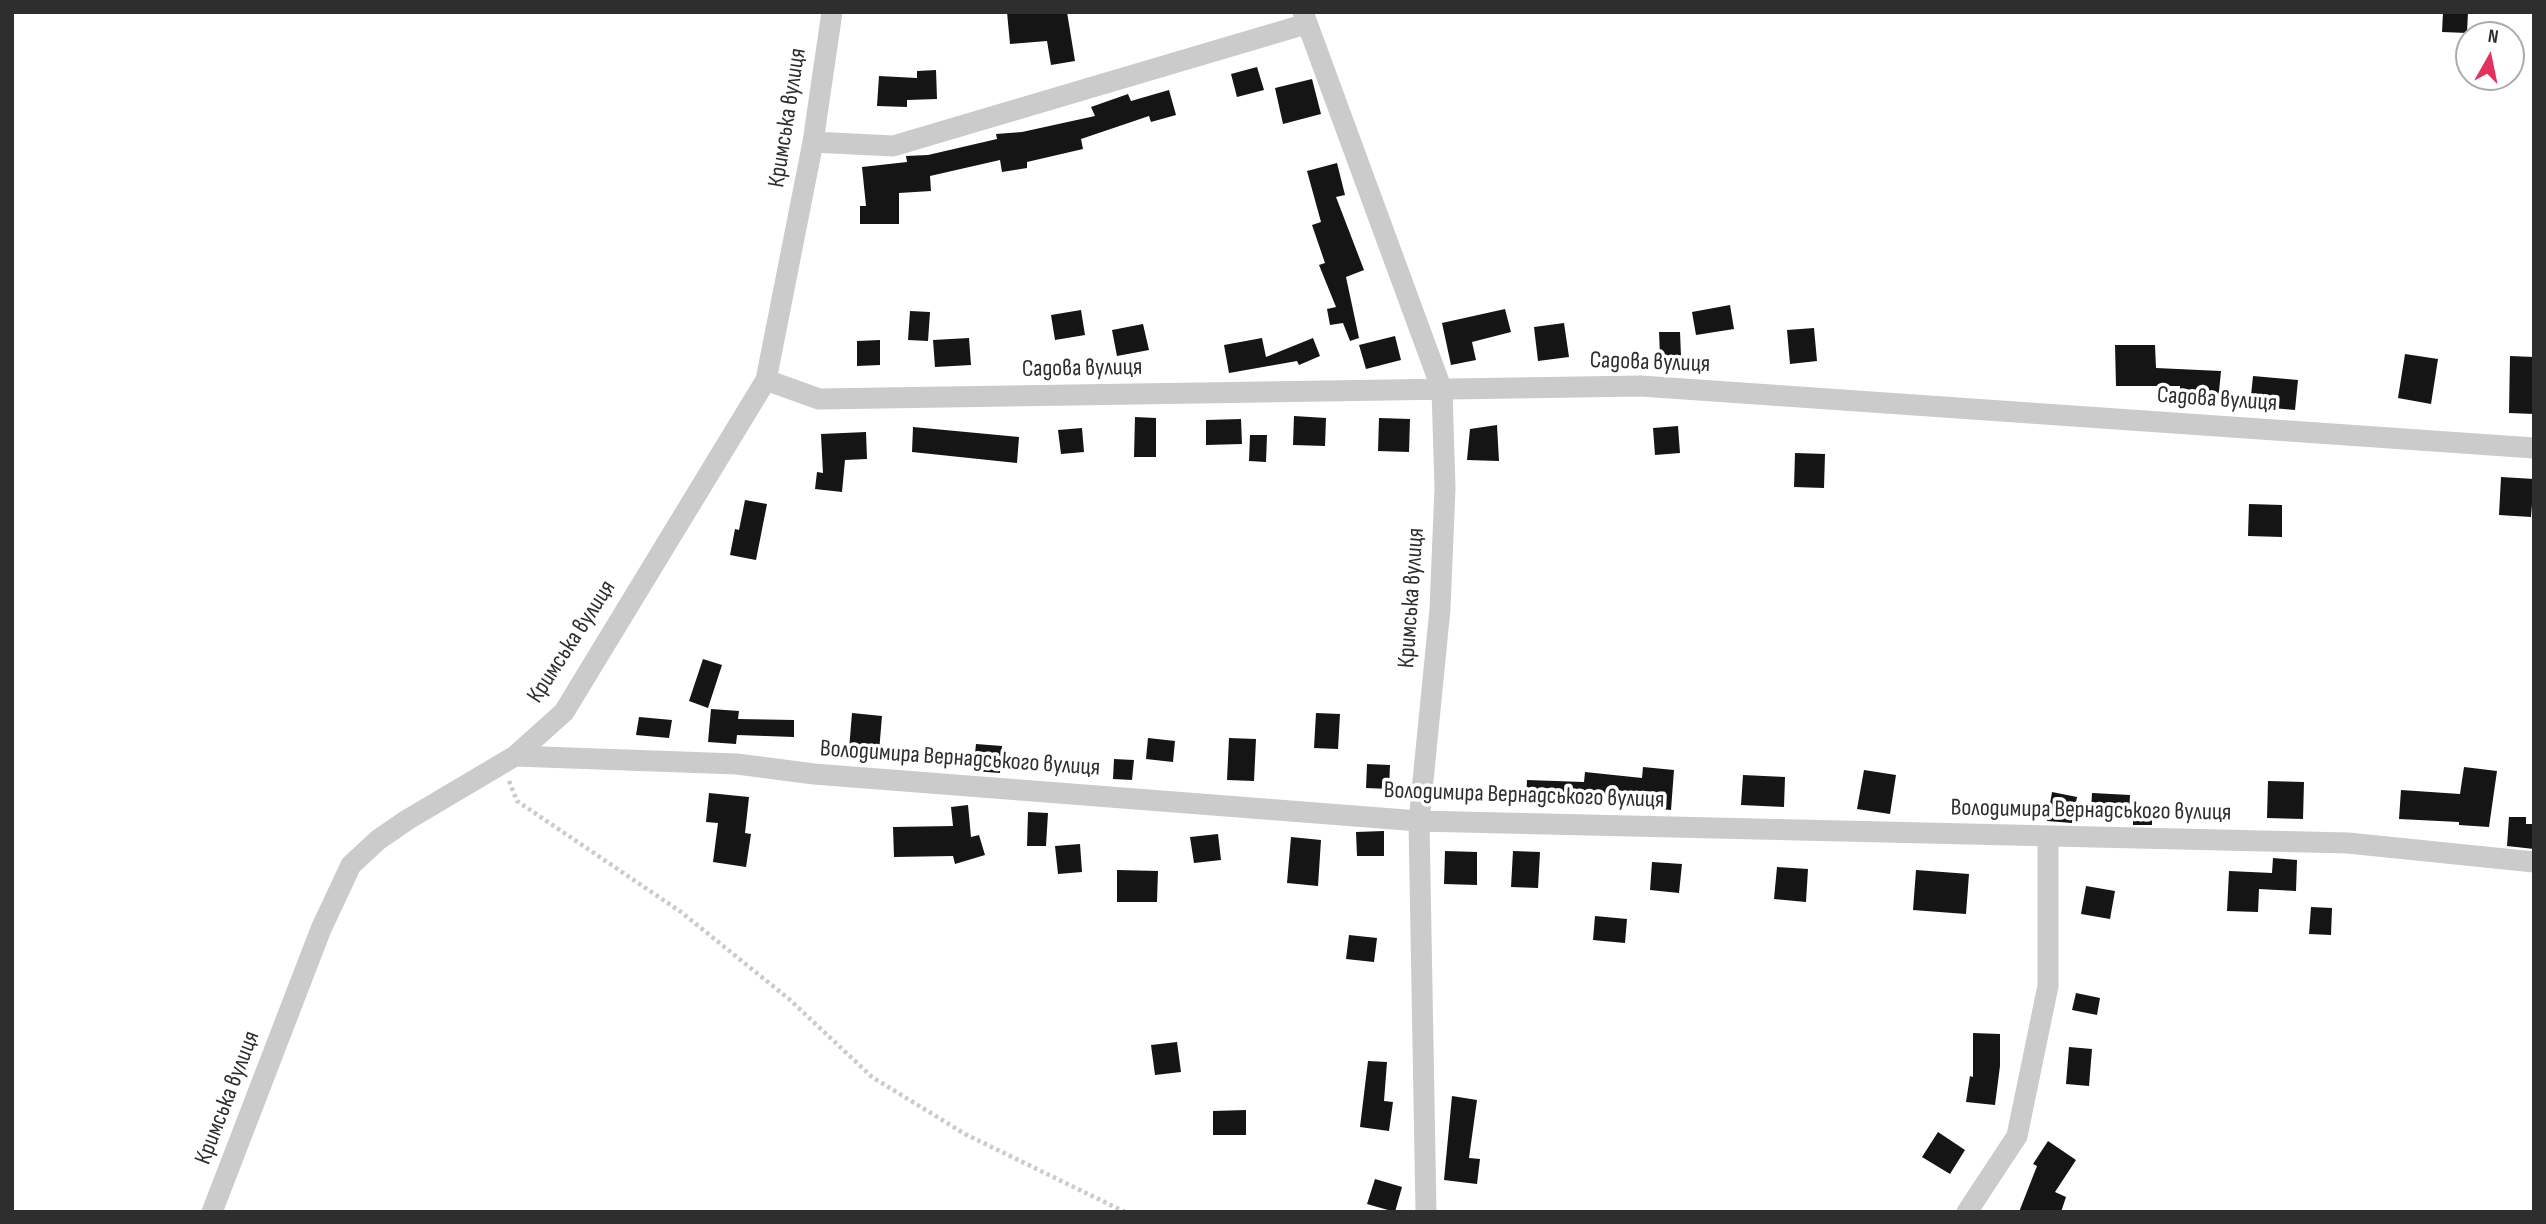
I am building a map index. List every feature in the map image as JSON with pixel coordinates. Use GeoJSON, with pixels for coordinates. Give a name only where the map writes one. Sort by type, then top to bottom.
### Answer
{"type":"FeatureCollection","features":[{"type":"Feature","properties":{"kind":"street","name":"Кримська вулиця"},"geometry":{"type":"LineString","coordinates":[[212,1212],[321,929],[351,865],[378,839],[514,756],[564,712],[766,380],[813,142],[832,12]]}},
{"type":"Feature","properties":{"kind":"street","name":"Кримська вулиця"},"geometry":{"type":"LineString","coordinates":[[1304,18],[1442,390],[1445,488],[1440,609],[1419,821],[1426,1212]]}},
{"type":"Feature","properties":{"kind":"street"},"geometry":{"type":"LineString","coordinates":[[813,142],[893,146],[1304,18]]}},
{"type":"Feature","properties":{"kind":"street","name":"Садова вулиця"},"geometry":{"type":"LineString","coordinates":[[766,380],[819,399],[1641,386],[2534,448]]}},
{"type":"Feature","properties":{"kind":"street","name":"Володимира Вернадського вулиця"},"geometry":{"type":"LineString","coordinates":[[514,756],[737,764],[814,774],[1419,821],[2348,843],[2534,862]]}},
{"type":"Feature","properties":{"kind":"street"},"geometry":{"type":"LineString","coordinates":[[1967,1212],[2017,1136],[2048,986],[2048,836]]}},
{"type":"Feature","properties":{"kind":"path"},"geometry":{"type":"LineString","coordinates":[[514,756],[509,781],[517,801],[681,912],[789,999],[872,1077],[964,1134],[1125,1212]]}},
{"type":"Feature","properties":{"kind":"building"},"geometry":{"type":"Polygon","coordinates":[[[1007,12],[1067,12],[1075,61],[1051,65],[1047,41],[1010,44],[1007,12]]]}},
{"type":"Feature","properties":{"kind":"building"},"geometry":{"type":"Polygon","coordinates":[[[2443,12],[2468,12],[2468,21],[2455,21],[2455,33],[2442,32],[2443,12]]]}},
{"type":"Feature","properties":{"kind":"building"},"geometry":{"type":"Polygon","coordinates":[[[1257,67],[1264,90],[1237,97],[1231,74],[1257,67]]]}},
{"type":"Feature","properties":{"kind":"building"},"geometry":{"type":"Polygon","coordinates":[[[936,70],[937,99],[907,100],[907,107],[877,106],[879,76],[917,78],[917,71],[936,70]]]}},
{"type":"Feature","properties":{"kind":"building"},"geometry":{"type":"Polygon","coordinates":[[[1312,79],[1321,114],[1283,124],[1275,88],[1312,79]]]}},
{"type":"Feature","properties":{"kind":"building"},"geometry":{"type":"Polygon","coordinates":[[[1169,90],[1176,115],[1151,122],[1149,116],[1081,139],[1083,149],[1027,162],[1027,168],[1002,172],[1000,160],[930,176],[931,191],[899,193],[899,224],[860,224],[860,206],[866,206],[862,167],[907,162],[906,156],[928,155],[997,139],[996,134],[1022,132],[1095,116],[1091,107],[1128,94],[1131,101],[1169,90]]]}},
{"type":"Feature","properties":{"kind":"building"},"geometry":{"type":"Polygon","coordinates":[[[1337,163],[1345,195],[1336,197],[1364,270],[1346,277],[1359,338],[1350,341],[1343,323],[1330,325],[1327,309],[1336,307],[1319,265],[1325,263],[1312,225],[1321,222],[1307,171],[1337,163]]]}},
{"type":"Feature","properties":{"kind":"building"},"geometry":{"type":"Polygon","coordinates":[[[1730,305],[1734,329],[1696,335],[1692,312],[1730,305]]]}},
{"type":"Feature","properties":{"kind":"building"},"geometry":{"type":"Polygon","coordinates":[[[1505,309],[1511,332],[1472,342],[1476,360],[1451,365],[1442,323],[1505,309]]]}},
{"type":"Feature","properties":{"kind":"building"},"geometry":{"type":"Polygon","coordinates":[[[1081,310],[1085,335],[1055,340],[1051,315],[1081,310]]]}},
{"type":"Feature","properties":{"kind":"building"},"geometry":{"type":"Polygon","coordinates":[[[910,311],[930,312],[928,341],[908,340],[910,311]]]}},
{"type":"Feature","properties":{"kind":"building"},"geometry":{"type":"Polygon","coordinates":[[[1564,323],[1569,357],[1538,361],[1534,327],[1564,323]]]}},
{"type":"Feature","properties":{"kind":"building"},"geometry":{"type":"Polygon","coordinates":[[[1143,324],[1149,350],[1117,356],[1112,330],[1143,324]]]}},
{"type":"Feature","properties":{"kind":"building"},"geometry":{"type":"Polygon","coordinates":[[[1814,328],[1817,361],[1790,364],[1787,330],[1814,328]]]}},
{"type":"Feature","properties":{"kind":"building"},"geometry":{"type":"Polygon","coordinates":[[[1659,332],[1680,332],[1681,356],[1660,356],[1659,332]]]}},
{"type":"Feature","properties":{"kind":"building"},"geometry":{"type":"Polygon","coordinates":[[[1395,336],[1401,360],[1366,369],[1359,345],[1395,336]]]}},
{"type":"Feature","properties":{"kind":"building"},"geometry":{"type":"Polygon","coordinates":[[[969,338],[971,365],[935,367],[933,340],[969,338]]]}},
{"type":"Feature","properties":{"kind":"building"},"geometry":{"type":"Polygon","coordinates":[[[1262,338],[1266,357],[1313,338],[1320,356],[1299,365],[1297,361],[1229,373],[1224,345],[1262,338]]]}},
{"type":"Feature","properties":{"kind":"building"},"geometry":{"type":"Polygon","coordinates":[[[880,340],[880,365],[857,366],[857,341],[880,340]]]}},
{"type":"Feature","properties":{"kind":"building"},"geometry":{"type":"Polygon","coordinates":[[[2115,345],[2155,345],[2156,368],[2221,371],[2218,402],[2180,401],[2180,386],[2116,386],[2115,345]]]}},
{"type":"Feature","properties":{"kind":"building"},"geometry":{"type":"Polygon","coordinates":[[[2405,354],[2438,359],[2431,404],[2398,398],[2405,354]]]}},
{"type":"Feature","properties":{"kind":"building"},"geometry":{"type":"Polygon","coordinates":[[[2510,356],[2534,357],[2534,414],[2509,413],[2510,356]]]}},
{"type":"Feature","properties":{"kind":"building"},"geometry":{"type":"Polygon","coordinates":[[[2253,376],[2298,380],[2295,410],[2250,406],[2253,376]]]}},
{"type":"Feature","properties":{"kind":"building"},"geometry":{"type":"Polygon","coordinates":[[[1294,416],[1326,418],[1325,446],[1293,445],[1294,416]]]}},
{"type":"Feature","properties":{"kind":"building"},"geometry":{"type":"Polygon","coordinates":[[[1135,417],[1156,418],[1156,457],[1134,457],[1135,417]]]}},
{"type":"Feature","properties":{"kind":"building"},"geometry":{"type":"Polygon","coordinates":[[[1379,418],[1410,419],[1409,452],[1378,451],[1379,418]]]}},
{"type":"Feature","properties":{"kind":"building"},"geometry":{"type":"Polygon","coordinates":[[[1241,419],[1242,444],[1206,445],[1206,420],[1241,419]]]}},
{"type":"Feature","properties":{"kind":"building"},"geometry":{"type":"Polygon","coordinates":[[[1497,425],[1499,461],[1467,460],[1470,429],[1497,425]]]}},
{"type":"Feature","properties":{"kind":"building"},"geometry":{"type":"Polygon","coordinates":[[[1678,426],[1680,453],[1655,455],[1653,428],[1678,426]]]}},
{"type":"Feature","properties":{"kind":"building"},"geometry":{"type":"Polygon","coordinates":[[[913,427],[1019,437],[1017,463],[912,452],[913,427]]]}},
{"type":"Feature","properties":{"kind":"building"},"geometry":{"type":"Polygon","coordinates":[[[1082,428],[1084,452],[1061,454],[1058,430],[1082,428]]]}},
{"type":"Feature","properties":{"kind":"building"},"geometry":{"type":"Polygon","coordinates":[[[866,432],[867,459],[845,460],[842,492],[815,489],[817,472],[823,473],[821,434],[866,432]]]}},
{"type":"Feature","properties":{"kind":"building"},"geometry":{"type":"Polygon","coordinates":[[[1250,435],[1267,435],[1266,462],[1249,461],[1250,435]]]}},
{"type":"Feature","properties":{"kind":"building"},"geometry":{"type":"Polygon","coordinates":[[[1795,453],[1825,454],[1824,488],[1794,487],[1795,453]]]}},
{"type":"Feature","properties":{"kind":"building"},"geometry":{"type":"Polygon","coordinates":[[[2501,477],[2534,479],[2531,517],[2499,515],[2501,477]]]}},
{"type":"Feature","properties":{"kind":"building"},"geometry":{"type":"Polygon","coordinates":[[[745,500],[767,504],[756,560],[730,555],[735,529],[739,530],[745,500]]]}},
{"type":"Feature","properties":{"kind":"building"},"geometry":{"type":"Polygon","coordinates":[[[2249,504],[2282,505],[2282,537],[2248,536],[2249,504]]]}},
{"type":"Feature","properties":{"kind":"building"},"geometry":{"type":"Polygon","coordinates":[[[703,659],[722,665],[708,708],[689,701],[703,659]]]}},
{"type":"Feature","properties":{"kind":"building"},"geometry":{"type":"Polygon","coordinates":[[[711,709],[739,711],[738,719],[794,720],[794,737],[737,735],[736,744],[708,742],[711,709]]]}},
{"type":"Feature","properties":{"kind":"building"},"geometry":{"type":"Polygon","coordinates":[[[852,713],[882,716],[879,752],[849,750],[852,713]]]}},
{"type":"Feature","properties":{"kind":"building"},"geometry":{"type":"Polygon","coordinates":[[[1316,713],[1340,714],[1338,749],[1314,748],[1316,713]]]}},
{"type":"Feature","properties":{"kind":"building"},"geometry":{"type":"Polygon","coordinates":[[[639,717],[672,720],[669,738],[636,735],[639,717]]]}},
{"type":"Feature","properties":{"kind":"building"},"geometry":{"type":"Polygon","coordinates":[[[1148,738],[1175,741],[1173,762],[1146,759],[1148,738]]]}},
{"type":"Feature","properties":{"kind":"building"},"geometry":{"type":"Polygon","coordinates":[[[1229,738],[1256,739],[1254,781],[1227,780],[1229,738]]]}},
{"type":"Feature","properties":{"kind":"building"},"geometry":{"type":"Polygon","coordinates":[[[976,744],[1002,746],[1000,773],[973,771],[976,744]]]}},
{"type":"Feature","properties":{"kind":"building"},"geometry":{"type":"Polygon","coordinates":[[[1114,759],[1134,760],[1132,780],[1113,779],[1114,759]]]}},
{"type":"Feature","properties":{"kind":"building"},"geometry":{"type":"Polygon","coordinates":[[[1367,764],[1390,765],[1389,789],[1366,788],[1367,764]]]}},
{"type":"Feature","properties":{"kind":"building"},"geometry":{"type":"Polygon","coordinates":[[[1643,767],[1674,770],[1671,810],[1640,807],[1640,804],[1567,797],[1567,801],[1526,800],[1527,780],[1584,782],[1585,772],[1642,778],[1643,767]]]}},
{"type":"Feature","properties":{"kind":"building"},"geometry":{"type":"Polygon","coordinates":[[[2464,767],[2497,771],[2489,827],[2459,825],[2459,822],[2399,819],[2401,790],[2460,794],[2464,767]]]}},
{"type":"Feature","properties":{"kind":"building"},"geometry":{"type":"Polygon","coordinates":[[[1864,770],[1896,775],[1890,814],[1857,809],[1864,770]]]}},
{"type":"Feature","properties":{"kind":"building"},"geometry":{"type":"Polygon","coordinates":[[[1743,775],[1785,777],[1784,807],[1741,805],[1743,775]]]}},
{"type":"Feature","properties":{"kind":"building"},"geometry":{"type":"Polygon","coordinates":[[[2268,781],[2304,782],[2303,819],[2267,818],[2268,781]]]}},
{"type":"Feature","properties":{"kind":"building"},"geometry":{"type":"Polygon","coordinates":[[[2052,792],[2077,797],[2072,823],[2047,821],[2052,792]]]}},
{"type":"Feature","properties":{"kind":"building"},"geometry":{"type":"Polygon","coordinates":[[[709,793],[749,797],[745,833],[751,834],[746,867],[713,862],[718,823],[706,822],[709,793]]]}},
{"type":"Feature","properties":{"kind":"building"},"geometry":{"type":"Polygon","coordinates":[[[2092,793],[2130,795],[2129,815],[2091,813],[2092,793]]]}},
{"type":"Feature","properties":{"kind":"building"},"geometry":{"type":"Polygon","coordinates":[[[968,805],[971,837],[979,835],[985,855],[955,864],[953,856],[894,857],[893,827],[953,826],[951,807],[968,805]]]}},
{"type":"Feature","properties":{"kind":"building"},"geometry":{"type":"Polygon","coordinates":[[[2133,811],[2152,812],[2152,825],[2133,825],[2133,811]]]}},
{"type":"Feature","properties":{"kind":"building"},"geometry":{"type":"Polygon","coordinates":[[[1028,812],[1048,813],[1046,846],[1027,846],[1028,812]]]}},
{"type":"Feature","properties":{"kind":"building"},"geometry":{"type":"Polygon","coordinates":[[[2509,817],[2526,817],[2526,824],[2534,824],[2534,849],[2507,846],[2509,817]]]}},
{"type":"Feature","properties":{"kind":"building"},"geometry":{"type":"Polygon","coordinates":[[[1384,831],[1384,856],[1357,856],[1356,832],[1384,831]]]}},
{"type":"Feature","properties":{"kind":"building"},"geometry":{"type":"Polygon","coordinates":[[[1218,834],[1221,860],[1194,863],[1190,837],[1218,834]]]}},
{"type":"Feature","properties":{"kind":"building"},"geometry":{"type":"Polygon","coordinates":[[[1291,837],[1321,840],[1318,886],[1287,883],[1291,837]]]}},
{"type":"Feature","properties":{"kind":"building"},"geometry":{"type":"Polygon","coordinates":[[[1080,844],[1082,872],[1058,874],[1055,846],[1080,844]]]}},
{"type":"Feature","properties":{"kind":"building"},"geometry":{"type":"Polygon","coordinates":[[[1445,851],[1477,852],[1477,885],[1444,884],[1445,851]]]}},
{"type":"Feature","properties":{"kind":"building"},"geometry":{"type":"Polygon","coordinates":[[[1513,851],[1540,852],[1538,888],[1511,887],[1513,851]]]}},
{"type":"Feature","properties":{"kind":"building"},"geometry":{"type":"Polygon","coordinates":[[[2273,858],[2297,860],[2296,891],[2259,889],[2258,912],[2227,911],[2229,871],[2272,873],[2273,858]]]}},
{"type":"Feature","properties":{"kind":"building"},"geometry":{"type":"Polygon","coordinates":[[[1652,862],[1682,864],[1679,893],[1650,890],[1652,862]]]}},
{"type":"Feature","properties":{"kind":"building"},"geometry":{"type":"Polygon","coordinates":[[[1777,867],[1808,869],[1806,902],[1774,899],[1777,867]]]}},
{"type":"Feature","properties":{"kind":"building"},"geometry":{"type":"Polygon","coordinates":[[[1117,870],[1158,871],[1157,902],[1117,902],[1117,870]]]}},
{"type":"Feature","properties":{"kind":"building"},"geometry":{"type":"Polygon","coordinates":[[[1916,870],[1969,874],[1966,914],[1913,910],[1916,870]]]}},
{"type":"Feature","properties":{"kind":"building"},"geometry":{"type":"Polygon","coordinates":[[[2086,886],[2115,891],[2110,919],[2081,914],[2086,886]]]}},
{"type":"Feature","properties":{"kind":"building"},"geometry":{"type":"Polygon","coordinates":[[[2311,907],[2332,908],[2331,935],[2309,934],[2311,907]]]}},
{"type":"Feature","properties":{"kind":"building"},"geometry":{"type":"Polygon","coordinates":[[[1595,916],[1627,919],[1625,943],[1593,940],[1595,916]]]}},
{"type":"Feature","properties":{"kind":"building"},"geometry":{"type":"Polygon","coordinates":[[[1349,935],[1377,938],[1374,962],[1346,959],[1349,935]]]}},
{"type":"Feature","properties":{"kind":"building"},"geometry":{"type":"Polygon","coordinates":[[[2076,993],[2100,998],[2097,1015],[2072,1010],[2076,993]]]}},
{"type":"Feature","properties":{"kind":"building"},"geometry":{"type":"Polygon","coordinates":[[[1973,1033],[2000,1034],[2000,1066],[1995,1105],[1966,1102],[1970,1076],[1973,1077],[1973,1033]]]}},
{"type":"Feature","properties":{"kind":"building"},"geometry":{"type":"Polygon","coordinates":[[[1177,1042],[1181,1072],[1155,1075],[1151,1045],[1177,1042]]]}},
{"type":"Feature","properties":{"kind":"building"},"geometry":{"type":"Polygon","coordinates":[[[2069,1047],[2092,1049],[2089,1086],[2066,1084],[2069,1047]]]}},
{"type":"Feature","properties":{"kind":"building"},"geometry":{"type":"Polygon","coordinates":[[[1368,1061],[1387,1062],[1384,1101],[1393,1102],[1389,1131],[1360,1127],[1368,1061]]]}},
{"type":"Feature","properties":{"kind":"building"},"geometry":{"type":"Polygon","coordinates":[[[1452,1096],[1477,1100],[1469,1158],[1480,1159],[1477,1184],[1444,1180],[1452,1096]]]}},
{"type":"Feature","properties":{"kind":"building"},"geometry":{"type":"Polygon","coordinates":[[[1246,1110],[1246,1135],[1213,1135],[1213,1111],[1246,1110]]]}},
{"type":"Feature","properties":{"kind":"building"},"geometry":{"type":"Polygon","coordinates":[[[1938,1132],[1965,1150],[1950,1174],[1922,1157],[1938,1132]]]}},
{"type":"Feature","properties":{"kind":"building"},"geometry":{"type":"Polygon","coordinates":[[[2048,1141],[2076,1160],[2055,1192],[2066,1197],[2061,1212],[2019,1212],[2037,1166],[2033,1164],[2048,1141]]]}},
{"type":"Feature","properties":{"kind":"building"},"geometry":{"type":"Polygon","coordinates":[[[1375,1179],[1402,1187],[1395,1212],[1367,1204],[1375,1179]]]}}]}
